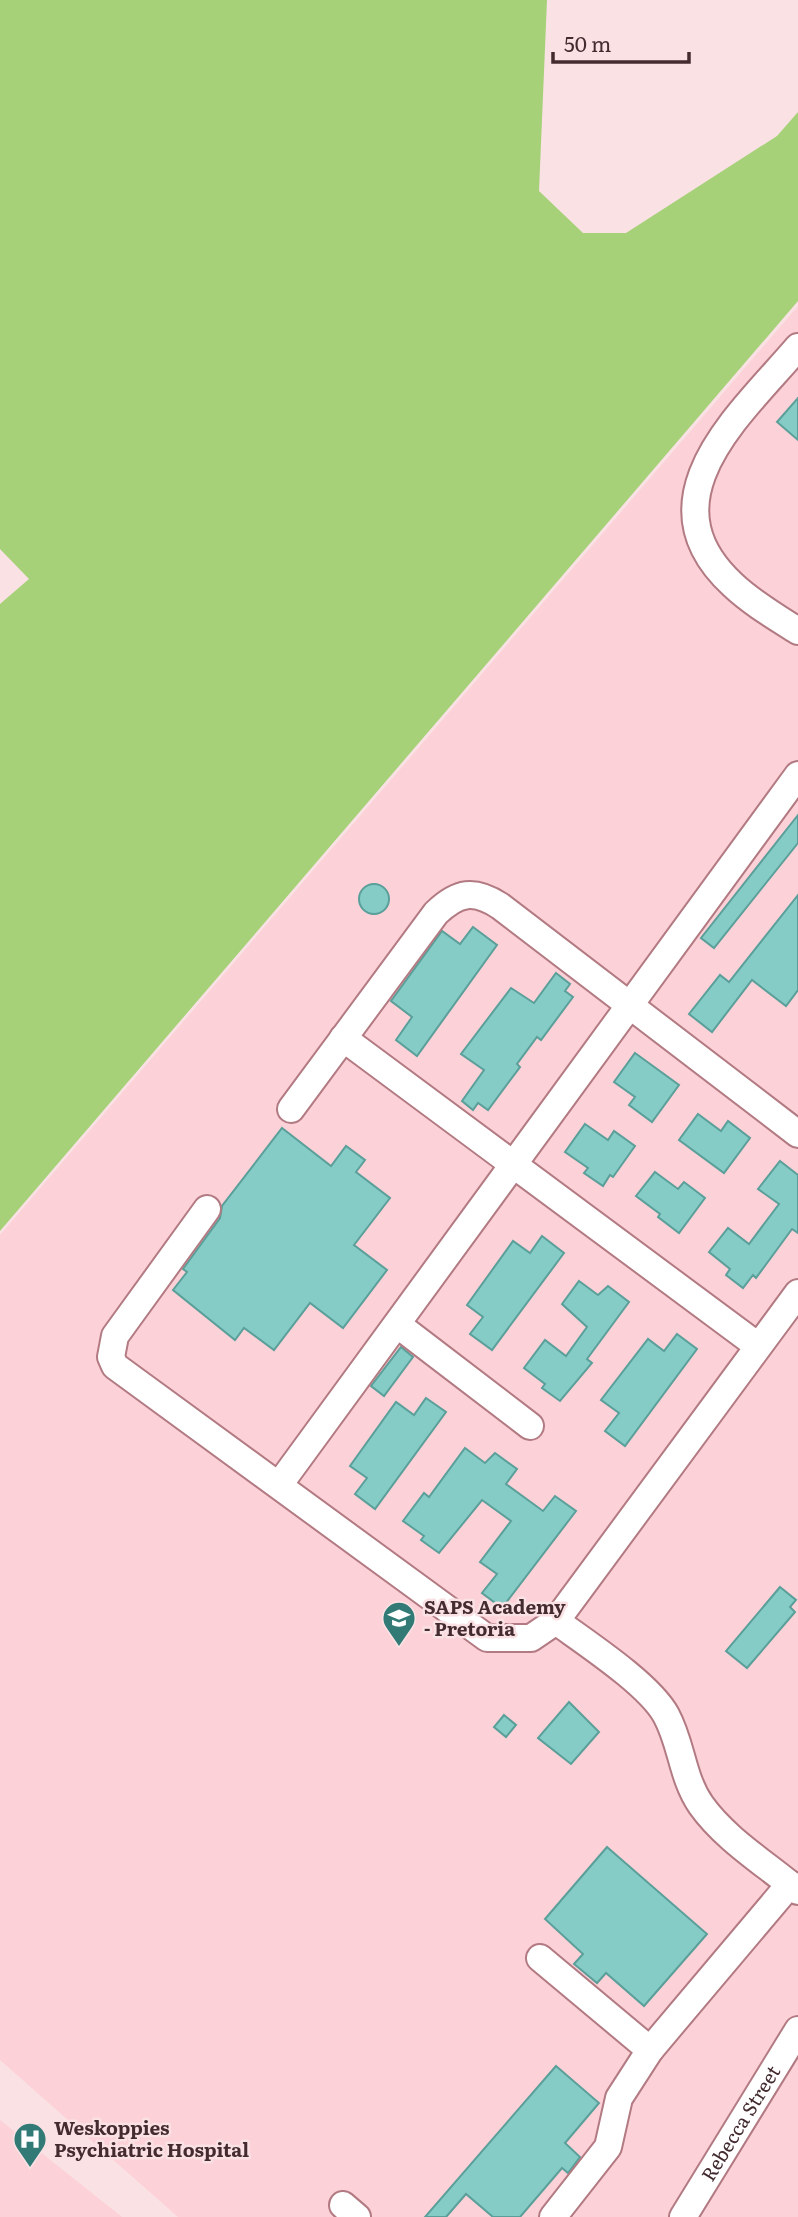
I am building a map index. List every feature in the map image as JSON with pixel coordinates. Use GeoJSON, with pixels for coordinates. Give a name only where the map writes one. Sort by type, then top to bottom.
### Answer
{"type":"FeatureCollection","features":[{"type":"Feature","properties":{"kind":"street"},"geometry":{"type":"LineString","coordinates":[[798,347],[714,445],[701,473],[696,505],[699,530],[708,555],[719,570],[743,594],[798,631]]}},
{"type":"Feature","properties":{"kind":"street"},"geometry":{"type":"LineString","coordinates":[[279,1485],[798,775]]}},
{"type":"Feature","properties":{"kind":"street"},"geometry":{"type":"LineString","coordinates":[[291,1109],[436,913],[450,899],[468,894],[488,898],[500,906],[798,1134]]}},
{"type":"Feature","properties":{"kind":"street"},"geometry":{"type":"LineString","coordinates":[[343,1038],[758,1346]]}},
{"type":"Feature","properties":{"kind":"street"},"geometry":{"type":"LineString","coordinates":[[207,1209],[115,1336],[111,1357],[115,1366],[483,1637],[531,1638],[556,1621],[798,1293]]}},
{"type":"Feature","properties":{"kind":"street"},"geometry":{"type":"LineString","coordinates":[[398,1325],[530,1426]]}},
{"type":"Feature","properties":{"kind":"street"},"geometry":{"type":"LineString","coordinates":[[553,2217],[608,2147],[619,2098],[650,2050],[794,1887],[720,1825],[701,1804],[691,1788],[670,1724],[655,1700],[556,1621]]}},
{"type":"Feature","properties":{"kind":"street"},"geometry":{"type":"LineString","coordinates":[[540,1958],[650,2050]]}},
{"type":"Feature","properties":{"kind":"street","name":"Rebecca Street"},"geometry":{"type":"LineString","coordinates":[[683,2217],[798,2030]]}},
{"type":"Feature","properties":{"kind":"shaded area","name":"SAPS Academy - Pretoria"},"geometry":{"type":"Polygon","coordinates":[[[798,306],[798,2217],[178,2217],[0,2060],[0,1235],[798,306]]]}},
{"type":"Feature","properties":{"kind":"shaded area","name":"Weskoppies Psychiatric Hospital"},"geometry":{"type":"Polygon","coordinates":[[[0,2120],[122,2217],[0,2217],[0,2120]]]}},
{"type":"Feature","properties":{"kind":"green space"},"geometry":{"type":"Polygon","coordinates":[[[0,0],[547,0],[539,191],[583,233],[626,233],[777,136],[798,112],[798,301],[0,1231],[0,604],[29,579],[0,549],[0,0]]]}},
{"type":"Feature","properties":{"kind":"building"},"geometry":{"type":"Polygon","coordinates":[[[798,398],[798,440],[777,422],[798,398]]]}},
{"type":"Feature","properties":{"kind":"building"},"geometry":{"type":"Polygon","coordinates":[[[798,815],[798,843],[714,948],[701,938],[798,815]]]}},
{"type":"Feature","properties":{"kind":"building"},"geometry":{"type":"Polygon","coordinates":[[[374,884],[385,888],[389,899],[385,910],[374,914],[363,910],[359,899],[363,888],[374,884]]]}},
{"type":"Feature","properties":{"kind":"building"},"geometry":{"type":"Polygon","coordinates":[[[798,895],[798,990],[786,1006],[752,980],[712,1032],[689,1014],[720,975],[729,982],[798,895]]]}},
{"type":"Feature","properties":{"kind":"building"},"geometry":{"type":"Polygon","coordinates":[[[473,927],[497,945],[417,1056],[396,1040],[412,1017],[391,1001],[442,931],[460,944],[473,927]]]}},
{"type":"Feature","properties":{"kind":"building"},"geometry":{"type":"Polygon","coordinates":[[[556,973],[570,984],[565,991],[573,997],[541,1040],[537,1037],[517,1064],[520,1067],[488,1110],[478,1103],[473,1110],[462,1101],[484,1070],[461,1054],[511,988],[534,1003],[556,973]]]}},
{"type":"Feature","properties":{"kind":"building"},"geometry":{"type":"Polygon","coordinates":[[[635,1053],[679,1085],[652,1122],[629,1105],[635,1097],[614,1082],[635,1053]]]}},
{"type":"Feature","properties":{"kind":"building"},"geometry":{"type":"Polygon","coordinates":[[[698,1114],[721,1131],[728,1121],[750,1138],[724,1173],[679,1140],[698,1114]]]}},
{"type":"Feature","properties":{"kind":"building"},"geometry":{"type":"Polygon","coordinates":[[[585,1124],[608,1140],[614,1131],[635,1146],[613,1177],[610,1175],[603,1186],[584,1173],[588,1168],[565,1152],[585,1124]]]}},
{"type":"Feature","properties":{"kind":"building"},"geometry":{"type":"Polygon","coordinates":[[[282,1128],[331,1166],[346,1146],[365,1160],[356,1172],[390,1198],[354,1245],[387,1270],[343,1328],[310,1303],[274,1350],[244,1328],[235,1340],[173,1290],[187,1272],[183,1269],[220,1218],[222,1206],[282,1128]]]}},
{"type":"Feature","properties":{"kind":"building"},"geometry":{"type":"Polygon","coordinates":[[[780,1161],[798,1175],[798,1233],[792,1229],[756,1278],[753,1275],[743,1288],[726,1275],[730,1269],[709,1252],[728,1228],[749,1244],[779,1204],[758,1189],[780,1161]]]}},
{"type":"Feature","properties":{"kind":"building"},"geometry":{"type":"Polygon","coordinates":[[[655,1172],[678,1189],[684,1182],[705,1198],[679,1233],[636,1196],[655,1172]]]}},
{"type":"Feature","properties":{"kind":"building"},"geometry":{"type":"Polygon","coordinates":[[[542,1236],[564,1253],[492,1350],[470,1334],[483,1317],[467,1305],[513,1241],[530,1253],[542,1236]]]}},
{"type":"Feature","properties":{"kind":"building"},"geometry":{"type":"Polygon","coordinates":[[[579,1281],[598,1295],[608,1286],[629,1302],[587,1359],[592,1363],[560,1401],[542,1388],[545,1384],[524,1368],[545,1340],[566,1356],[587,1327],[562,1304],[579,1281]]]}},
{"type":"Feature","properties":{"kind":"building"},"geometry":{"type":"Polygon","coordinates":[[[677,1334],[697,1349],[625,1446],[605,1431],[619,1413],[601,1400],[648,1339],[664,1351],[677,1334]]]}},
{"type":"Feature","properties":{"kind":"building"},"geometry":{"type":"Polygon","coordinates":[[[401,1347],[413,1357],[384,1396],[371,1386],[401,1347]]]}},
{"type":"Feature","properties":{"kind":"building"},"geometry":{"type":"Polygon","coordinates":[[[426,1398],[446,1412],[375,1509],[355,1494],[367,1478],[350,1466],[396,1402],[414,1415],[426,1398]]]}},
{"type":"Feature","properties":{"kind":"building"},"geometry":{"type":"Polygon","coordinates":[[[465,1448],[485,1463],[495,1453],[517,1469],[506,1484],[543,1511],[555,1496],[576,1511],[502,1608],[482,1593],[497,1574],[480,1562],[511,1521],[482,1500],[439,1553],[421,1540],[424,1536],[403,1521],[424,1493],[429,1497],[465,1448]]]}},
{"type":"Feature","properties":{"kind":"building"},"geometry":{"type":"Polygon","coordinates":[[[780,1587],[796,1600],[790,1607],[795,1612],[747,1668],[726,1651],[780,1587]]]}},
{"type":"Feature","properties":{"kind":"building"},"geometry":{"type":"Polygon","coordinates":[[[569,1702],[599,1732],[571,1764],[538,1738],[569,1702]]]}},
{"type":"Feature","properties":{"kind":"building"},"geometry":{"type":"Polygon","coordinates":[[[504,1715],[516,1725],[506,1737],[494,1727],[504,1715]]]}},
{"type":"Feature","properties":{"kind":"building"},"geometry":{"type":"Polygon","coordinates":[[[607,1847],[707,1934],[644,2006],[606,1973],[597,1983],[574,1964],[583,1954],[545,1919],[607,1847]]]}},
{"type":"Feature","properties":{"kind":"building"},"geometry":{"type":"Polygon","coordinates":[[[556,2066],[599,2103],[565,2143],[580,2157],[568,2173],[562,2168],[520,2217],[493,2217],[466,2194],[446,2217],[425,2217],[556,2066]]]}},
{"type":"Feature","properties":{"kind":"place","name":"SAPS Academy - Pretoria"},"geometry":{"type":"Point","coordinates":[399,1648]}},
{"type":"Feature","properties":{"kind":"place","name":"Weskoppies Psychiatric Hospital"},"geometry":{"type":"Point","coordinates":[30,2169]}}]}
